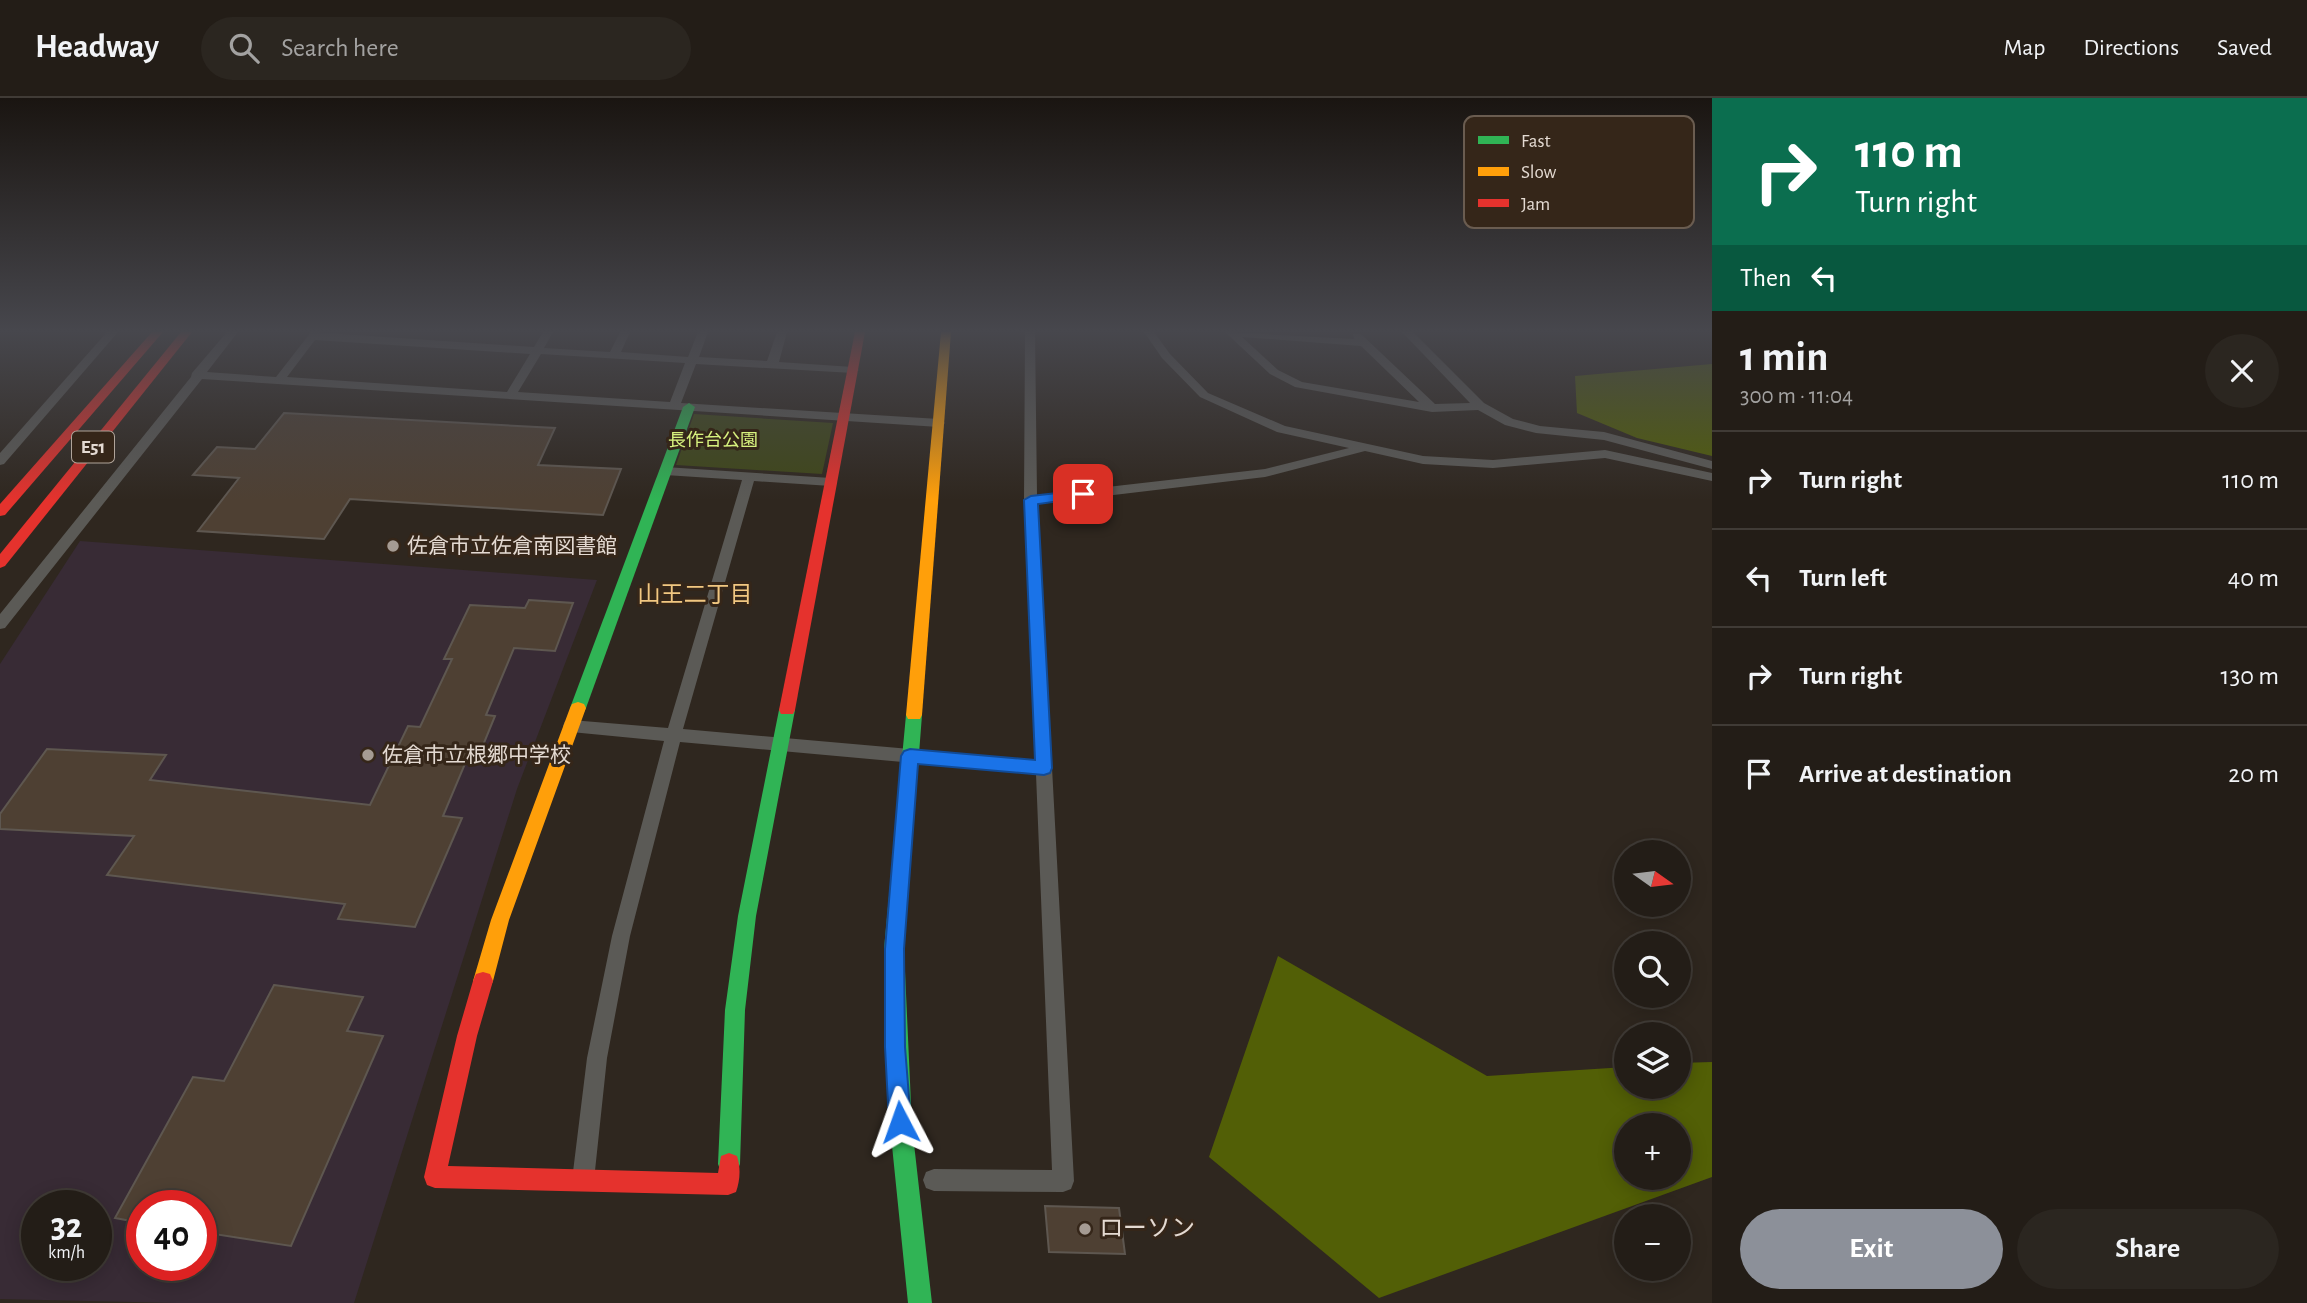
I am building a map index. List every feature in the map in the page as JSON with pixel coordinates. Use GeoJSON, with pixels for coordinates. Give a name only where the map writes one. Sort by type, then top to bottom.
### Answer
{"type":"FeatureCollection","features":[{"type":"Feature","properties":{"kind":"main road","name":"E51"},"geometry":{"type":"LineString","coordinates":[[0,512],[109,388]]}},
{"type":"Feature","properties":{"kind":"main road","name":"E51"},"geometry":{"type":"LineString","coordinates":[[0,563],[141,388]]}},
{"type":"Feature","properties":{"kind":"main road"},"geometry":{"type":"LineString","coordinates":[[682,406],[665,471],[500,920],[467,1036],[435,1177],[728,1184],[737,996],[747,916],[850,388]]}},
{"type":"Feature","properties":{"kind":"main road"},"geometry":{"type":"LineString","coordinates":[[920,1303],[906,1200],[895,1047],[894,949],[942,388]]}},
{"type":"Feature","properties":{"kind":"street"},"geometry":{"type":"LineString","coordinates":[[0,461],[64,388]]}},
{"type":"Feature","properties":{"kind":"street"},"geometry":{"type":"LineString","coordinates":[[0,624],[186,388]]}},
{"type":"Feature","properties":{"kind":"street"},"geometry":{"type":"LineString","coordinates":[[398,388],[939,423]]}},
{"type":"Feature","properties":{"kind":"street"},"geometry":{"type":"LineString","coordinates":[[511,396],[515,388]]}},
{"type":"Feature","properties":{"kind":"street"},"geometry":{"type":"LineString","coordinates":[[682,406],[686,388]]}},
{"type":"Feature","properties":{"kind":"street"},"geometry":{"type":"LineString","coordinates":[[934,1180],[1063,1181],[1031,500],[1030,388]]}},
{"type":"Feature","properties":{"kind":"street"},"geometry":{"type":"LineString","coordinates":[[1197,388],[1204,395],[1281,429],[1363,448],[1452,464],[1493,464],[1605,454],[1712,477]]}},
{"type":"Feature","properties":{"kind":"street"},"geometry":{"type":"LineString","coordinates":[[1318,388],[1433,408],[1480,407]]}},
{"type":"Feature","properties":{"kind":"street"},"geometry":{"type":"LineString","coordinates":[[1412,388],[1433,408]]}},
{"type":"Feature","properties":{"kind":"street"},"geometry":{"type":"LineString","coordinates":[[1462,388],[1480,407],[1509,422],[1541,430],[1604,436],[1712,465]]}},
{"type":"Feature","properties":{"kind":"street"},"geometry":{"type":"LineString","coordinates":[[1031,500],[1265,473],[1363,448]]}},
{"type":"Feature","properties":{"kind":"street"},"geometry":{"type":"LineString","coordinates":[[665,471],[831,482]]}},
{"type":"Feature","properties":{"kind":"street"},"geometry":{"type":"LineString","coordinates":[[583,1180],[597,1058],[621,936],[674,734],[749,477]]}},
{"type":"Feature","properties":{"kind":"street"},"geometry":{"type":"LineString","coordinates":[[571,726],[1044,768]]}},
{"type":"Feature","properties":{"kind":"shaded area"},"geometry":{"type":"Polygon","coordinates":[[[80,541],[597,580],[517,789],[354,1303],[0,1299],[0,664],[80,541]]]}},
{"type":"Feature","properties":{"kind":"green space"},"geometry":{"type":"Polygon","coordinates":[[[1576,388],[1712,388],[1712,456],[1637,438],[1577,413],[1576,388]]]}},
{"type":"Feature","properties":{"kind":"green space","name":"長作台公園"},"geometry":{"type":"Polygon","coordinates":[[[694,414],[833,423],[822,474],[676,465],[694,414]]]}},
{"type":"Feature","properties":{"kind":"green space"},"geometry":{"type":"Polygon","coordinates":[[[1278,956],[1487,1076],[1614,1068],[1614,1099],[1691,1099],[1691,1063],[1712,1062],[1712,1177],[1691,1185],[1691,1113],[1614,1113],[1614,1190],[1676,1190],[1638,1204],[1614,1204],[1614,1213],[1379,1298],[1209,1157],[1278,956]]]}},
{"type":"Feature","properties":{"kind":"building"},"geometry":{"type":"Polygon","coordinates":[[[284,413],[555,428],[538,465],[621,469],[603,515],[350,499],[324,539],[198,531],[239,478],[193,475],[217,447],[255,449],[284,413]]]}},
{"type":"Feature","properties":{"kind":"building"},"geometry":{"type":"Polygon","coordinates":[[[529,600],[573,603],[555,651],[514,648],[486,715],[495,716],[477,760],[467,759],[443,816],[462,818],[415,927],[338,919],[345,904],[107,875],[134,836],[0,829],[0,814],[47,749],[166,755],[150,780],[370,805],[408,726],[420,727],[452,659],[444,659],[470,605],[525,608],[529,600]]]}},
{"type":"Feature","properties":{"kind":"building"},"geometry":{"type":"Polygon","coordinates":[[[274,985],[363,997],[347,1031],[383,1036],[291,1246],[217,1234],[217,1190],[130,1190],[193,1077],[224,1081],[274,985]]]}},
{"type":"Feature","properties":{"kind":"building"},"geometry":{"type":"Polygon","coordinates":[[[126,1198],[126,1220],[115,1218],[126,1198]]]}},
{"type":"Feature","properties":{"kind":"building"},"geometry":{"type":"Polygon","coordinates":[[[1045,1206],[1119,1208],[1125,1254],[1049,1252],[1045,1206]]]}},
{"type":"Feature","properties":{"kind":"traffic: fast"},"geometry":{"type":"LineString","coordinates":[[578,708],[689,407]]}},
{"type":"Feature","properties":{"kind":"traffic: fast"},"geometry":{"type":"LineString","coordinates":[[729,1164],[735,1010],[747,916],[787,710]]}},
{"type":"Feature","properties":{"kind":"traffic: fast"},"geometry":{"type":"LineString","coordinates":[[914,715],[894,949],[901,1126],[920,1303]]}},
{"type":"Feature","properties":{"kind":"traffic: slow"},"geometry":{"type":"LineString","coordinates":[[914,715],[941,388]]}},
{"type":"Feature","properties":{"kind":"traffic: slow"},"geometry":{"type":"LineString","coordinates":[[483,981],[500,920],[578,708]]}},
{"type":"Feature","properties":{"kind":"traffic: jam"},"geometry":{"type":"LineString","coordinates":[[0,512],[109,388]]}},
{"type":"Feature","properties":{"kind":"traffic: jam"},"geometry":{"type":"LineString","coordinates":[[0,563],[141,388]]}},
{"type":"Feature","properties":{"kind":"traffic: jam"},"geometry":{"type":"LineString","coordinates":[[787,710],[849,388]]}},
{"type":"Feature","properties":{"kind":"traffic: jam"},"geometry":{"type":"LineString","coordinates":[[483,981],[467,1036],[435,1177],[728,1184],[729,1164]]}},
{"type":"Feature","properties":{"kind":"place","name":"佐倉市立佐倉南図書館"},"geometry":{"type":"Point","coordinates":[393,546]}},
{"type":"Feature","properties":{"kind":"place","name":"佐倉市立根郷中学校"},"geometry":{"type":"Point","coordinates":[368,755]}},
{"type":"Feature","properties":{"kind":"place","name":"ローソン"},"geometry":{"type":"Point","coordinates":[1085,1229]}},
{"type":"Feature","properties":{"kind":"district","name":"山王二丁目"},"geometry":{"type":"Point","coordinates":[695,595]}},
{"type":"Feature","properties":{"kind":"route"},"geometry":{"type":"LineString","coordinates":[[900,1122],[895,1047],[894,949],[910,756],[1044,768],[1031,500],[1083,494]]}}]}
